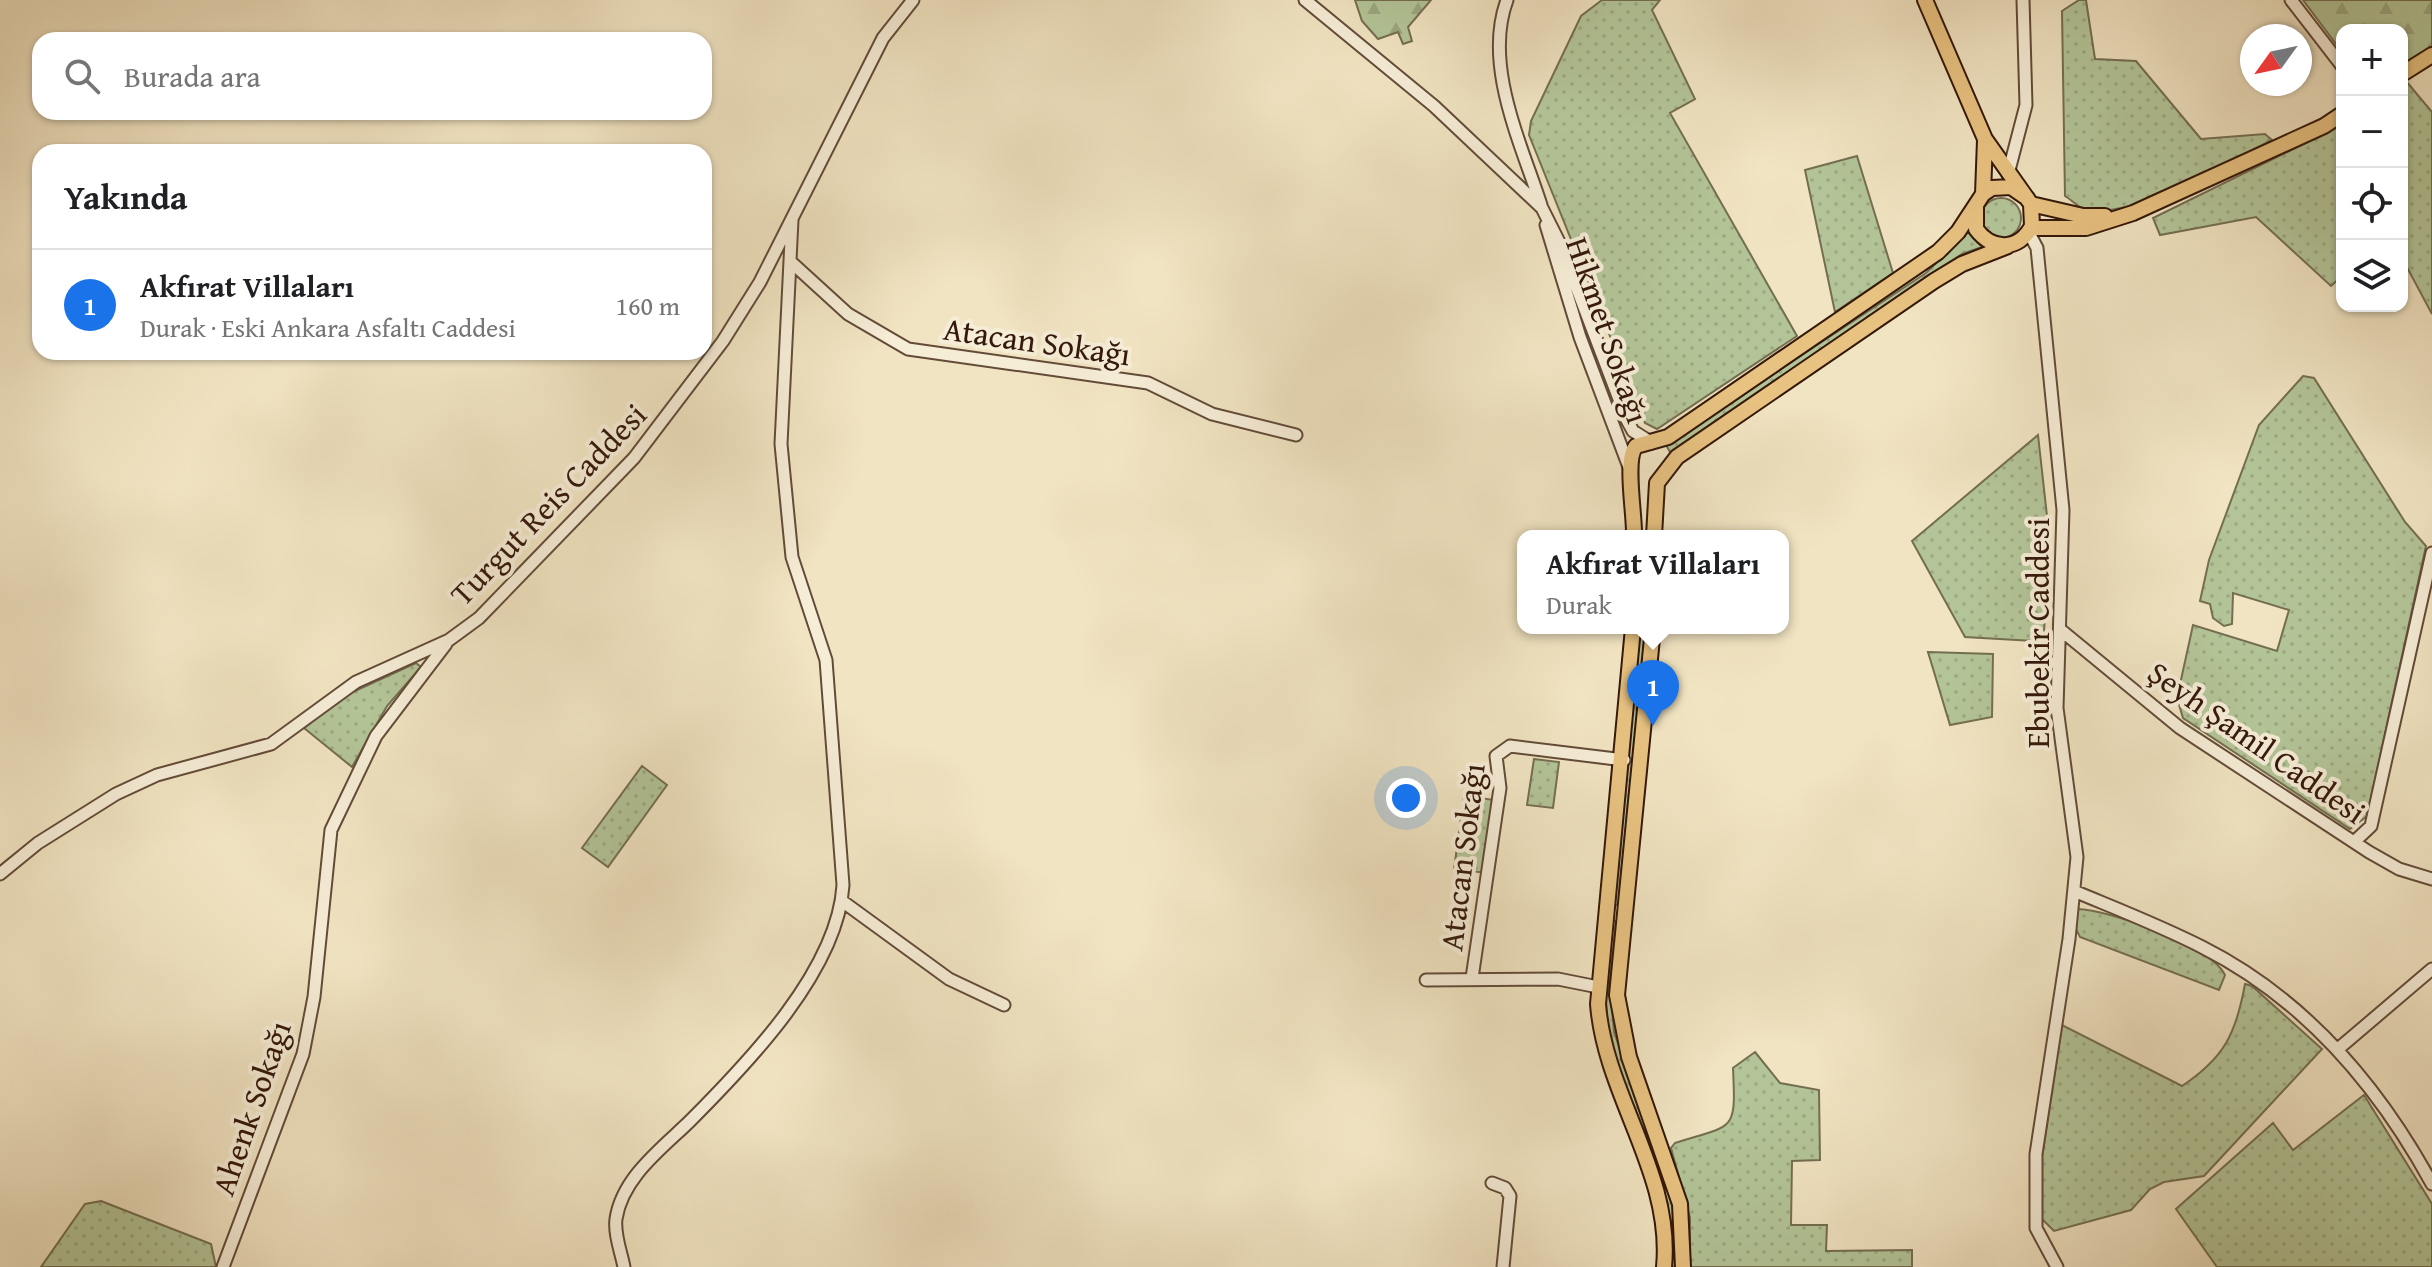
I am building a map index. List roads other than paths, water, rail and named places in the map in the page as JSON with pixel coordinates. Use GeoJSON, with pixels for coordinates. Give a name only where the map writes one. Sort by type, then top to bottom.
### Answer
{"type":"FeatureCollection","features":[{"type":"Feature","properties":{"kind":"main road"},"geometry":{"type":"LineString","coordinates":[[1925,0],[1985,139],[2029,201],[2030,230]]}},
{"type":"Feature","properties":{"kind":"main road"},"geometry":{"type":"LineString","coordinates":[[2408,70],[2432,55]]}},
{"type":"Feature","properties":{"kind":"main road"},"geometry":{"type":"LineString","coordinates":[[1629,467],[1637,477],[1649,480],[1696,443],[1934,281],[1962,264],[2008,246],[2030,230],[2086,228],[2133,213],[2311,132],[2336,117]]}},
{"type":"Feature","properties":{"kind":"main road"},"geometry":{"type":"LineString","coordinates":[[1985,139],[1980,197],[1974,220],[1976,229],[1990,243],[2008,246]]}},
{"type":"Feature","properties":{"kind":"main road"},"geometry":{"type":"LineString","coordinates":[[1634,530],[1629,467],[1632,451],[1641,443],[1668,437],[1913,271],[1958,232],[1980,197],[1992,188],[2011,187],[2029,201],[2093,217],[2133,213]]}},
{"type":"Feature","properties":{"kind":"main road"},"geometry":{"type":"LineString","coordinates":[[1652,443],[1664,454],[1664,470],[1655,493],[1654,530]]}},
{"type":"Feature","properties":{"kind":"main road"},"geometry":{"type":"LineString","coordinates":[[1633,634],[1624,760],[1598,987],[1607,1055],[1659,1202],[1665,1232],[1664,1267]]}},
{"type":"Feature","properties":{"kind":"main road"},"geometry":{"type":"LineString","coordinates":[[1652,634],[1617,995],[1629,1057],[1669,1164],[1680,1204],[1683,1267]]}},
{"type":"Feature","properties":{"kind":"street","name":"Turgut Reis Caddesi"},"geometry":{"type":"LineString","coordinates":[[712,354],[741,315],[883,38],[913,0]]}},
{"type":"Feature","properties":{"kind":"street"},"geometry":{"type":"LineString","coordinates":[[1305,0],[1434,106],[1542,208]]}},
{"type":"Feature","properties":{"kind":"street","name":"Hikmet Sokağı"},"geometry":{"type":"LineString","coordinates":[[1507,0],[1501,24],[1503,78],[1580,337],[1629,467]]}},
{"type":"Feature","properties":{"kind":"street"},"geometry":{"type":"LineString","coordinates":[[2008,174],[2026,105],[2023,0]]}},
{"type":"Feature","properties":{"kind":"street"},"geometry":{"type":"LineString","coordinates":[[2291,0],[2336,58]]}},
{"type":"Feature","properties":{"kind":"street","name":"Hikmet Sokağı"},"geometry":{"type":"LineString","coordinates":[[1542,208],[1560,244],[1627,420],[1633,431],[1652,443]]}},
{"type":"Feature","properties":{"kind":"street"},"geometry":{"type":"LineString","coordinates":[[624,1267],[616,1218],[628,1185],[726,1081],[810,980],[839,920],[842,901],[838,797],[826,660],[792,557],[781,444],[793,212]]}},
{"type":"Feature","properties":{"kind":"street","name":"Ebubekir Caddesi"},"geometry":{"type":"LineString","coordinates":[[2030,230],[2037,248],[2063,510],[2062,631],[2057,708],[2077,857],[2036,1154],[2036,1228],[2057,1267]]}},
{"type":"Feature","properties":{"kind":"street","name":"Atacan Sokağı"},"geometry":{"type":"LineString","coordinates":[[791,262],[848,314],[908,349],[1148,383],[1212,414],[1296,435]]}},
{"type":"Feature","properties":{"kind":"street","name":"Turgut Reis Caddesi"},"geometry":{"type":"LineString","coordinates":[[0,874],[38,843],[116,794],[157,775],[271,744],[356,682],[449,640],[479,618],[643,447],[708,360]]}},
{"type":"Feature","properties":{"kind":"street"},"geometry":{"type":"LineString","coordinates":[[2354,842],[2371,826],[2432,553]]}},
{"type":"Feature","properties":{"kind":"street","name":"Şeyh Şamil Caddesi"},"geometry":{"type":"LineString","coordinates":[[2062,631],[2180,728],[2399,869],[2432,879]]}},
{"type":"Feature","properties":{"kind":"street","name":"Ahenk Sokağı"},"geometry":{"type":"LineString","coordinates":[[223,1267],[303,1054],[314,997],[326,851],[345,795],[393,711],[449,640]]}},
{"type":"Feature","properties":{"kind":"street","name":"Atacan Sokağı"},"geometry":{"type":"LineString","coordinates":[[1472,978],[1500,788],[1496,756],[1510,746],[1624,760]]}},
{"type":"Feature","properties":{"kind":"street"},"geometry":{"type":"LineString","coordinates":[[2074,891],[2203,947],[2282,996],[2338,1049],[2385,1105],[2432,1184]]}},
{"type":"Feature","properties":{"kind":"street"},"geometry":{"type":"LineString","coordinates":[[842,901],[949,979],[1004,1005]]}},
{"type":"Feature","properties":{"kind":"street"},"geometry":{"type":"LineString","coordinates":[[2338,1049],[2432,969]]}},
{"type":"Feature","properties":{"kind":"street"},"geometry":{"type":"LineString","coordinates":[[1426,980],[1558,979],[1598,987]]}},
{"type":"Feature","properties":{"kind":"street"},"geometry":{"type":"LineString","coordinates":[[1492,1183],[1505,1188],[1510,1196],[1503,1267]]}},
{"type":"Feature","properties":{"kind":"place","name":"Akfırat Villaları"},"geometry":{"type":"Point","coordinates":[1653,726]}}]}
